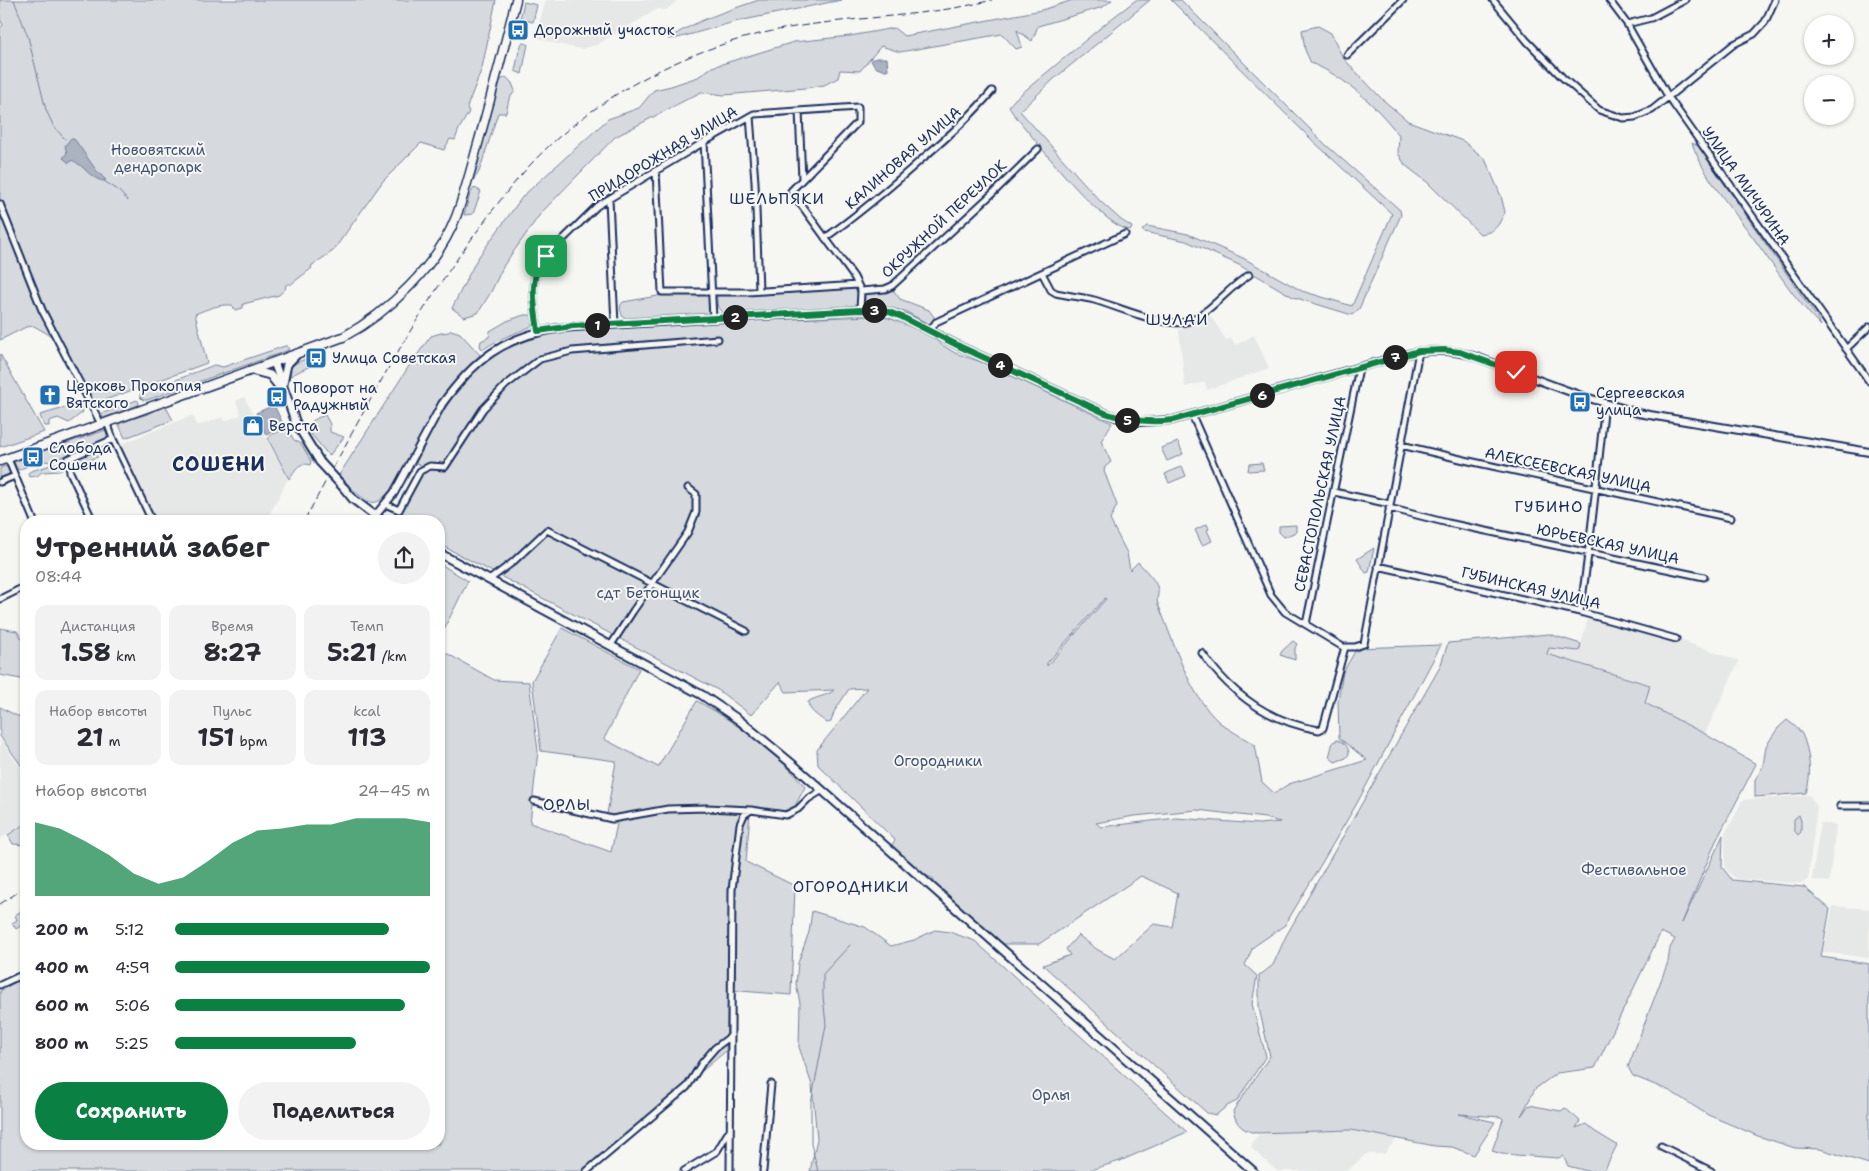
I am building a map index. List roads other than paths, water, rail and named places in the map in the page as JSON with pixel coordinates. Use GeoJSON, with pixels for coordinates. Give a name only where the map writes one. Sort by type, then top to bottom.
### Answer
{"type":"FeatureCollection","features":[{"type":"Feature","properties":{"kind":"main road"},"geometry":{"type":"LineString","coordinates":[[4,460],[343,337],[374,319],[388,308],[423,270],[455,219],[484,123],[516,0]]}},
{"type":"Feature","properties":{"kind":"main road"},"geometry":{"type":"LineString","coordinates":[[285,394],[284,371],[287,364],[296,355]]}},
{"type":"Feature","properties":{"kind":"main road"},"geometry":{"type":"LineString","coordinates":[[274,362],[296,423],[320,462],[353,499],[374,515]]}},
{"type":"Feature","properties":{"kind":"main road"},"geometry":{"type":"LineString","coordinates":[[251,370],[270,375],[285,394]]}},
{"type":"Feature","properties":{"kind":"main road"},"geometry":{"type":"LineString","coordinates":[[445,556],[696,692],[739,720],[1253,1171]]}},
{"type":"Feature","properties":{"kind":"street"},"geometry":{"type":"LineString","coordinates":[[1347,55],[1403,0]]}},
{"type":"Feature","properties":{"kind":"street"},"geometry":{"type":"LineString","coordinates":[[1493,0],[1538,53],[1562,77],[1599,110],[1623,118],[1635,117],[1652,110],[1734,44],[1754,34],[1765,22],[1775,0]]}},
{"type":"Feature","properties":{"kind":"street","name":"УЛИЦА МИЧУРИНА"},"geometry":{"type":"LineString","coordinates":[[1609,0],[1626,24],[1669,98],[1869,381]]}},
{"type":"Feature","properties":{"kind":"street"},"geometry":{"type":"LineString","coordinates":[[1626,24],[1650,18],[1685,0]]}},
{"type":"Feature","properties":{"kind":"street","name":"КАЛИНОВАЯ УЛИЦА"},"geometry":{"type":"LineString","coordinates":[[825,238],[882,195],[973,114],[992,91]]}},
{"type":"Feature","properties":{"kind":"street","name":"ПРИДОРОЖНАЯ УЛИЦА"},"geometry":{"type":"LineString","coordinates":[[538,331],[534,290],[540,262],[598,206],[656,170],[754,114],[858,107],[858,122],[802,179]]}},
{"type":"Feature","properties":{"kind":"street"},"geometry":{"type":"LineString","coordinates":[[799,111],[802,179],[791,191],[858,285],[860,291],[860,310]]}},
{"type":"Feature","properties":{"kind":"street"},"geometry":{"type":"LineString","coordinates":[[750,116],[755,182],[759,290]]}},
{"type":"Feature","properties":{"kind":"street"},"geometry":{"type":"LineString","coordinates":[[704,142],[713,318]]}},
{"type":"Feature","properties":{"kind":"street","name":"ОКРУЖНОЙ ПЕРЕУЛОК"},"geometry":{"type":"LineString","coordinates":[[860,291],[884,289],[892,286],[994,193],[1038,149]]}},
{"type":"Feature","properties":{"kind":"street"},"geometry":{"type":"LineString","coordinates":[[656,170],[662,292],[712,292],[858,285]]}},
{"type":"Feature","properties":{"kind":"street"},"geometry":{"type":"LineString","coordinates":[[609,199],[615,324]]}},
{"type":"Feature","properties":{"kind":"street"},"geometry":{"type":"LineString","coordinates":[[0,204],[42,310],[113,439],[149,515]]}},
{"type":"Feature","properties":{"kind":"street"},"geometry":{"type":"LineString","coordinates":[[930,331],[936,322],[1125,234]]}},
{"type":"Feature","properties":{"kind":"street"},"geometry":{"type":"LineString","coordinates":[[1042,273],[1051,290],[1056,293],[1095,300],[1147,318],[1180,324],[1198,316],[1236,283],[1249,275]]}},
{"type":"Feature","properties":{"kind":"street"},"geometry":{"type":"LineString","coordinates":[[376,515],[402,478],[442,404],[462,378],[491,351],[511,341],[538,331],[558,328],[860,310],[889,312],[902,317],[1036,382],[1124,420],[1155,422],[1173,420],[1419,351],[1444,350],[1460,352],[1605,404],[1638,413],[1869,452]]}},
{"type":"Feature","properties":{"kind":"street"},"geometry":{"type":"LineString","coordinates":[[1846,349],[1869,327]]}},
{"type":"Feature","properties":{"kind":"street"},"geometry":{"type":"LineString","coordinates":[[385,504],[399,510],[420,471],[430,466],[445,467],[483,409],[506,385],[540,359],[572,351],[718,339]]}},
{"type":"Feature","properties":{"kind":"street"},"geometry":{"type":"LineString","coordinates":[[1192,415],[1266,588],[1286,612],[1345,647],[1355,647],[1364,644],[1419,351]]}},
{"type":"Feature","properties":{"kind":"street","name":"СЕВАСТОПОЛЬСКАЯ УЛИЦА"},"geometry":{"type":"LineString","coordinates":[[1306,624],[1359,368]]}},
{"type":"Feature","properties":{"kind":"street"},"geometry":{"type":"LineString","coordinates":[[1580,612],[1590,553],[1605,404]]}},
{"type":"Feature","properties":{"kind":"street"},"geometry":{"type":"LineString","coordinates":[[89,515],[70,472],[68,459],[113,439]]}},
{"type":"Feature","properties":{"kind":"street","name":"АЛЕКСЕЕВСКАЯ УЛИЦА"},"geometry":{"type":"LineString","coordinates":[[1401,445],[1731,518]]}},
{"type":"Feature","properties":{"kind":"street"},"geometry":{"type":"LineString","coordinates":[[4,460],[16,476],[32,515]]}},
{"type":"Feature","properties":{"kind":"street"},"geometry":{"type":"LineString","coordinates":[[0,482],[16,476]]}},
{"type":"Feature","properties":{"kind":"street"},"geometry":{"type":"LineString","coordinates":[[611,645],[688,532],[696,512],[696,494],[688,488]]}},
{"type":"Feature","properties":{"kind":"street","name":"ЮРЬЕВСКАЯ УЛИЦА"},"geometry":{"type":"LineString","coordinates":[[1334,492],[1448,523],[1704,578]]}},
{"type":"Feature","properties":{"kind":"street"},"geometry":{"type":"LineString","coordinates":[[489,580],[513,562],[547,530],[746,631]]}},
{"type":"Feature","properties":{"kind":"street","name":"ГУБИНСКАЯ УЛИЦА"},"geometry":{"type":"LineString","coordinates":[[1378,566],[1580,612],[1676,639]]}},
{"type":"Feature","properties":{"kind":"street"},"geometry":{"type":"LineString","coordinates":[[0,599],[20,589]]}},
{"type":"Feature","properties":{"kind":"street"},"geometry":{"type":"LineString","coordinates":[[1202,653],[1218,675],[1244,699],[1283,721],[1319,730],[1323,728],[1345,647]]}},
{"type":"Feature","properties":{"kind":"street"},"geometry":{"type":"LineString","coordinates":[[534,801],[612,819],[668,810],[708,808],[752,810],[786,815],[798,809],[808,799],[821,791]]}},
{"type":"Feature","properties":{"kind":"street"},"geometry":{"type":"LineString","coordinates":[[1840,806],[1869,806]]}},
{"type":"Feature","properties":{"kind":"street"},"geometry":{"type":"LineString","coordinates":[[730,1171],[732,890],[740,824],[744,815],[752,810]]}},
{"type":"Feature","properties":{"kind":"street"},"geometry":{"type":"LineString","coordinates":[[0,985],[20,976]]}},
{"type":"Feature","properties":{"kind":"street"},"geometry":{"type":"LineString","coordinates":[[586,1171],[687,1087],[702,1063],[715,1048],[731,1036]]}},
{"type":"Feature","properties":{"kind":"street"},"geometry":{"type":"LineString","coordinates":[[763,1171],[771,1084]]}},
{"type":"Feature","properties":{"kind":"street"},"geometry":{"type":"LineString","coordinates":[[684,1171],[717,1151],[730,1131]]}},
{"type":"Feature","properties":{"kind":"street"},"geometry":{"type":"LineString","coordinates":[[1661,1146],[1711,1171]]}},
{"type":"Feature","properties":{"kind":"waterway"},"geometry":{"type":"LineString","coordinates":[[14,0],[28,37],[46,110],[54,127],[65,139]]}},
{"type":"Feature","properties":{"kind":"waterway"},"geometry":{"type":"LineString","coordinates":[[104,181],[118,190],[128,201]]}},
{"type":"Feature","properties":{"kind":"waterway"},"geometry":{"type":"LineString","coordinates":[[818,1171],[811,1144],[811,1103],[826,1025],[823,974],[850,945]]}},
{"type":"Feature","properties":{"kind":"railway"},"geometry":{"type":"LineString","coordinates":[[307,515],[404,341],[449,271],[509,189],[529,166],[571,127],[617,94],[641,80],[666,67],[717,46],[744,38],[806,25],[930,12],[992,0]]}},
{"type":"Feature","properties":{"kind":"railway"},"geometry":{"type":"LineString","coordinates":[[0,904],[20,891]]}},
{"type":"Feature","properties":{"kind":"place","name":"Дорожный участок"},"geometry":{"type":"Point","coordinates":[518,30]}},
{"type":"Feature","properties":{"kind":"place","name":"Улица Советская"},"geometry":{"type":"Point","coordinates":[316,358]}},
{"type":"Feature","properties":{"kind":"place","name":"Церковь Прокопия Вятского"},"geometry":{"type":"Point","coordinates":[50,395]}},
{"type":"Feature","properties":{"kind":"place","name":"Поворот на Радужный"},"geometry":{"type":"Point","coordinates":[277,397]}},
{"type":"Feature","properties":{"kind":"place","name":"Сергеевская улица"},"geometry":{"type":"Point","coordinates":[1580,402]}},
{"type":"Feature","properties":{"kind":"place","name":"Верста"},"geometry":{"type":"Point","coordinates":[253,426]}},
{"type":"Feature","properties":{"kind":"place","name":"Слобода Сошени"},"geometry":{"type":"Point","coordinates":[33,457]}},
{"type":"Feature","properties":{"kind":"district","name":"ШЕЛЬПЯКИ"},"geometry":{"type":"Point","coordinates":[777,198]}},
{"type":"Feature","properties":{"kind":"district","name":"ШУЛАИ"},"geometry":{"type":"Point","coordinates":[1177,319]}},
{"type":"Feature","properties":{"kind":"district","name":"СОШЕНИ"},"geometry":{"type":"Point","coordinates":[219,464]}},
{"type":"Feature","properties":{"kind":"district","name":"ГУБИНО"},"geometry":{"type":"Point","coordinates":[1549,506]}},
{"type":"Feature","properties":{"kind":"district","name":"ОРЛЫ"},"geometry":{"type":"Point","coordinates":[567,804]}},
{"type":"Feature","properties":{"kind":"district","name":"ОГОРОДНИКИ"},"geometry":{"type":"Point","coordinates":[851,886]}},
{"type":"Feature","properties":{"kind":"park label","name":"Нововятский дендропарк"},"geometry":{"type":"Point","coordinates":[158,158]}},
{"type":"Feature","properties":{"kind":"park label","name":"сдт Бетонщик"},"geometry":{"type":"Point","coordinates":[648,593]}},
{"type":"Feature","properties":{"kind":"park label","name":"Огородники"},"geometry":{"type":"Point","coordinates":[938,761]}},
{"type":"Feature","properties":{"kind":"park label","name":"Фестивальное"},"geometry":{"type":"Point","coordinates":[1634,870]}},
{"type":"Feature","properties":{"kind":"park label","name":"Орлы"},"geometry":{"type":"Point","coordinates":[1051,1095]}}]}
